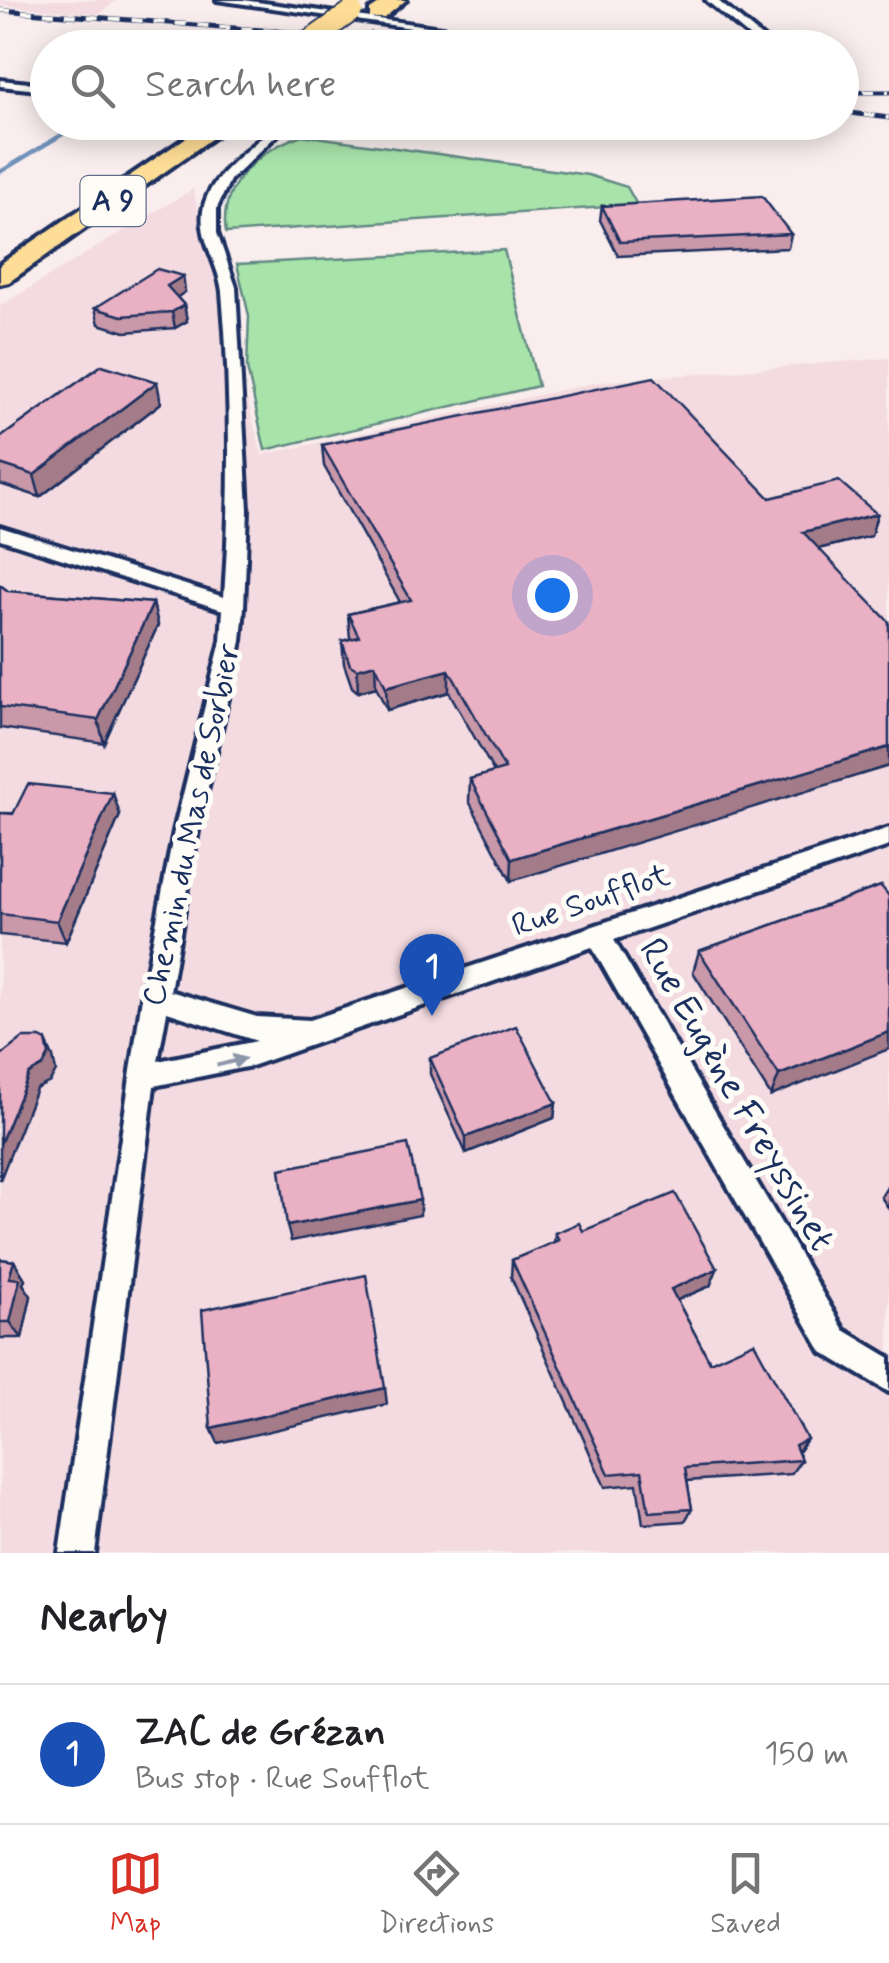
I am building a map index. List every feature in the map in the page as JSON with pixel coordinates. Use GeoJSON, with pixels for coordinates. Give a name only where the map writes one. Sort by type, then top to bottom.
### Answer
{"type":"FeatureCollection","features":[{"type":"Feature","properties":{"kind":"highway"},"geometry":{"type":"LineString","coordinates":[[330,30],[366,9],[397,0]]}},
{"type":"Feature","properties":{"kind":"highway"},"geometry":{"type":"LineString","coordinates":[[347,30],[366,9]]}},
{"type":"Feature","properties":{"kind":"highway","name":"A 9"},"geometry":{"type":"LineString","coordinates":[[0,252],[165,140]]}},
{"type":"Feature","properties":{"kind":"highway","name":"A 9"},"geometry":{"type":"LineString","coordinates":[[0,276],[198,140]]}},
{"type":"Feature","properties":{"kind":"street"},"geometry":{"type":"LineString","coordinates":[[222,0],[444,30]]}},
{"type":"Feature","properties":{"kind":"street"},"geometry":{"type":"LineString","coordinates":[[711,0],[748,30]]}},
{"type":"Feature","properties":{"kind":"street"},"geometry":{"type":"LineString","coordinates":[[389,30],[400,24]]}},
{"type":"Feature","properties":{"kind":"street"},"geometry":{"type":"LineString","coordinates":[[0,83],[30,86]]}},
{"type":"Feature","properties":{"kind":"street","name":"Chemin du Mas de Sorbier"},"geometry":{"type":"LineString","coordinates":[[77,1553],[142,1074],[186,832],[222,694],[234,607],[239,510],[232,327],[228,287],[210,233],[210,208],[225,178],[266,140]]}},
{"type":"Feature","properties":{"kind":"street"},"geometry":{"type":"LineString","coordinates":[[0,533],[234,607]]}},
{"type":"Feature","properties":{"kind":"street","name":"Rue Soufflot"},"geometry":{"type":"LineString","coordinates":[[142,1074],[200,1070],[258,1056],[314,1030],[889,837]]}},
{"type":"Feature","properties":{"kind":"street","name":"Rue Eugène Freyssinet"},"geometry":{"type":"LineString","coordinates":[[598,935],[833,1341],[889,1376]]}},
{"type":"Feature","properties":{"kind":"street","name":"Rue Soufflot"},"geometry":{"type":"LineString","coordinates":[[155,996],[257,1029],[314,1030]]}},
{"type":"Feature","properties":{"kind":"shaded area"},"geometry":{"type":"Polygon","coordinates":[[[0,0],[117,0],[100,14],[0,5],[0,0]]]}},
{"type":"Feature","properties":{"kind":"shaded area"},"geometry":{"type":"Polygon","coordinates":[[[193,189],[262,455],[598,382],[889,358],[889,1553],[0,1553],[0,306],[193,189]]]}},
{"type":"Feature","properties":{"kind":"green space"},"geometry":{"type":"Polygon","coordinates":[[[338,140],[588,175],[627,187],[637,205],[226,233],[228,200],[235,185],[257,160],[286,142],[338,140]]]}},
{"type":"Feature","properties":{"kind":"green space"},"geometry":{"type":"Polygon","coordinates":[[[504,250],[538,386],[265,450],[247,368],[249,316],[237,264],[504,250]]]}},
{"type":"Feature","properties":{"kind":"building"},"geometry":{"type":"Polygon","coordinates":[[[762,196],[791,234],[620,242],[602,206],[762,196]]]}},
{"type":"Feature","properties":{"kind":"building"},"geometry":{"type":"Polygon","coordinates":[[[157,269],[183,276],[167,286],[184,305],[172,312],[122,316],[95,308],[157,269]]]}},
{"type":"Feature","properties":{"kind":"building"},"geometry":{"type":"Polygon","coordinates":[[[102,365],[157,382],[34,475],[0,464],[0,438],[102,365]]]}},
{"type":"Feature","properties":{"kind":"building"},"geometry":{"type":"Polygon","coordinates":[[[654,377],[770,498],[839,481],[877,514],[803,532],[889,622],[889,747],[512,859],[470,779],[505,769],[449,670],[386,687],[375,664],[357,669],[350,665],[342,641],[359,637],[348,614],[411,600],[322,445],[654,377]]]}},
{"type":"Feature","properties":{"kind":"building"},"geometry":{"type":"Polygon","coordinates":[[[0,585],[8,591],[153,603],[98,720],[0,707],[0,585]]]}},
{"type":"Feature","properties":{"kind":"building"},"geometry":{"type":"Polygon","coordinates":[[[28,784],[113,793],[57,921],[0,914],[0,813],[13,814],[28,784]]]}},
{"type":"Feature","properties":{"kind":"building"},"geometry":{"type":"Polygon","coordinates":[[[881,886],[889,896],[889,1032],[779,1075],[699,951],[881,886]]]}},
{"type":"Feature","properties":{"kind":"building"},"geometry":{"type":"Polygon","coordinates":[[[516,1026],[556,1103],[466,1137],[430,1058],[516,1026]]]}},
{"type":"Feature","properties":{"kind":"building"},"geometry":{"type":"Polygon","coordinates":[[[23,1038],[46,1041],[49,1055],[43,1066],[29,1074],[0,1144],[0,1056],[23,1038]]]}},
{"type":"Feature","properties":{"kind":"building"},"geometry":{"type":"Polygon","coordinates":[[[408,1144],[420,1200],[287,1226],[280,1169],[408,1144]]]}},
{"type":"Feature","properties":{"kind":"building"},"geometry":{"type":"Polygon","coordinates":[[[675,1193],[717,1269],[671,1289],[710,1362],[754,1342],[807,1439],[795,1445],[801,1460],[685,1468],[692,1509],[649,1512],[642,1471],[609,1474],[512,1260],[559,1240],[555,1233],[579,1223],[583,1231],[675,1193]]]}},
{"type":"Feature","properties":{"kind":"building"},"geometry":{"type":"Polygon","coordinates":[[[0,1259],[14,1261],[9,1278],[20,1279],[10,1322],[0,1322],[0,1259]]]}},
{"type":"Feature","properties":{"kind":"building"},"geometry":{"type":"Polygon","coordinates":[[[366,1275],[385,1388],[211,1428],[202,1310],[366,1275]]]}},
{"type":"Feature","properties":{"kind":"waterway"},"geometry":{"type":"LineString","coordinates":[[0,172],[53,140]]}},
{"type":"Feature","properties":{"kind":"railway"},"geometry":{"type":"LineString","coordinates":[[0,10],[262,30]]}},
{"type":"Feature","properties":{"kind":"railway"},"geometry":{"type":"LineString","coordinates":[[859,92],[889,92]]}},
{"type":"Feature","properties":{"kind":"railway"},"geometry":{"type":"LineString","coordinates":[[859,114],[889,118]]}},
{"type":"Feature","properties":{"kind":"place","name":"ZAC de Grézan"},"geometry":{"type":"Point","coordinates":[432,1016]}}]}
